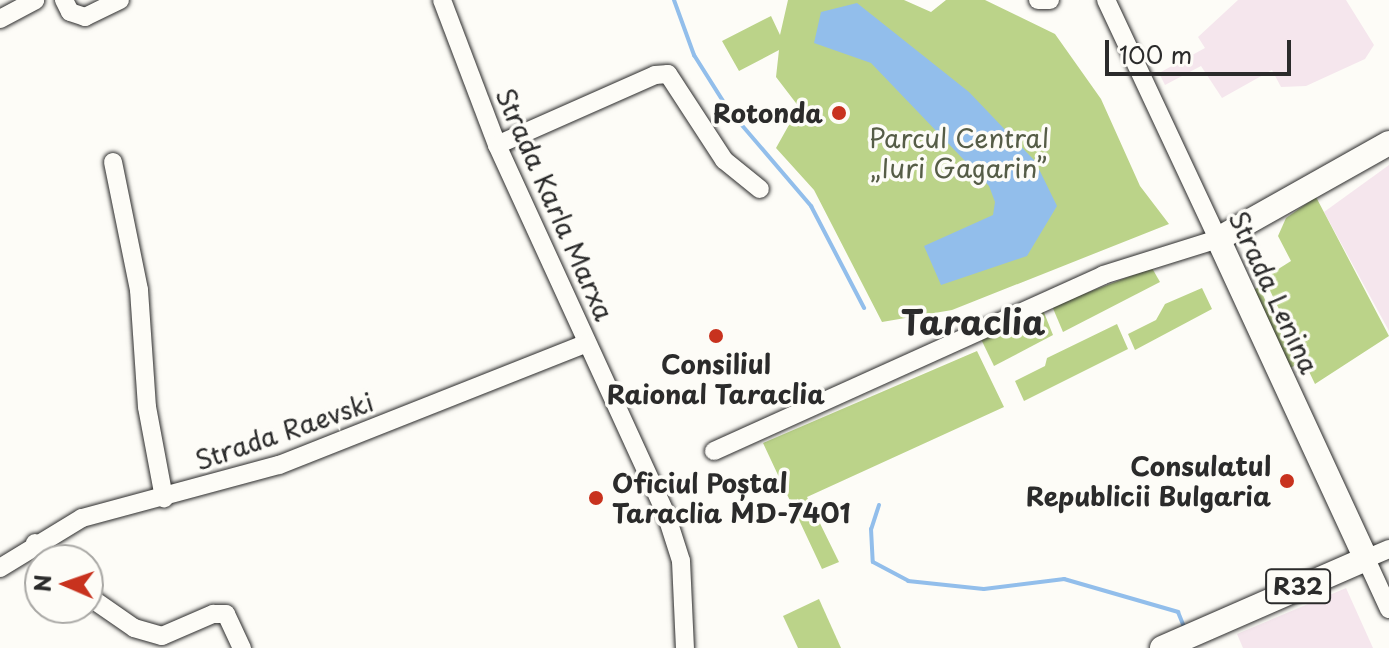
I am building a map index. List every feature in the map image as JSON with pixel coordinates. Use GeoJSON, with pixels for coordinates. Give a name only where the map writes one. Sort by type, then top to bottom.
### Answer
{"type":"FeatureCollection","features":[{"type":"Feature","properties":{"kind":"main road"},"geometry":{"type":"LineString","coordinates":[[1218,239],[1389,143]]}},
{"type":"Feature","properties":{"kind":"main road","name":"Strada Lenina"},"geometry":{"type":"LineString","coordinates":[[1218,239],[1366,559]]}},
{"type":"Feature","properties":{"kind":"main road","name":"R32"},"geometry":{"type":"LineString","coordinates":[[1162,648],[1231,615],[1366,559]]}},
{"type":"Feature","properties":{"kind":"street"},"geometry":{"type":"LineString","coordinates":[[0,19],[35,0]]}},
{"type":"Feature","properties":{"kind":"street"},"geometry":{"type":"LineString","coordinates":[[64,0],[70,12],[85,17],[101,14],[120,0]]}},
{"type":"Feature","properties":{"kind":"street","name":"Strada Karla Marxa"},"geometry":{"type":"LineString","coordinates":[[442,0],[497,145],[628,426],[677,543],[685,648]]}},
{"type":"Feature","properties":{"kind":"street"},"geometry":{"type":"LineString","coordinates":[[1038,0],[1050,0]]}},
{"type":"Feature","properties":{"kind":"street","name":"Strada Lenina"},"geometry":{"type":"LineString","coordinates":[[1106,0],[1218,239]]}},
{"type":"Feature","properties":{"kind":"street"},"geometry":{"type":"LineString","coordinates":[[497,145],[655,75],[668,74],[724,160],[760,189]]}},
{"type":"Feature","properties":{"kind":"street"},"geometry":{"type":"LineString","coordinates":[[113,162],[139,290],[147,407],[164,498]]}},
{"type":"Feature","properties":{"kind":"street"},"geometry":{"type":"LineString","coordinates":[[714,451],[1103,275],[1218,239]]}},
{"type":"Feature","properties":{"kind":"street","name":"Strada Raevski"},"geometry":{"type":"LineString","coordinates":[[0,568],[35,543],[82,518],[279,465],[587,343]]}},
{"type":"Feature","properties":{"kind":"street"},"geometry":{"type":"LineString","coordinates":[[1366,559],[1389,549]]}},
{"type":"Feature","properties":{"kind":"street","name":"Strada Lenina"},"geometry":{"type":"LineString","coordinates":[[1366,559],[1389,609]]}},
{"type":"Feature","properties":{"kind":"street"},"geometry":{"type":"LineString","coordinates":[[104,607],[134,628],[162,636],[213,614],[226,614],[242,648]]}},
{"type":"Feature","properties":{"kind":"shaded area"},"geometry":{"type":"Polygon","coordinates":[[[1238,0],[1346,0],[1374,45],[1365,59],[1306,86],[1281,87],[1272,70],[1222,98],[1201,66],[1165,85],[1159,73],[1205,48],[1198,37],[1238,0]]]}},
{"type":"Feature","properties":{"kind":"shaded area"},"geometry":{"type":"Polygon","coordinates":[[[1389,165],[1389,331],[1324,212],[1389,165]]]}},
{"type":"Feature","properties":{"kind":"shaded area"},"geometry":{"type":"Polygon","coordinates":[[[1346,588],[1373,648],[1243,648],[1237,634],[1346,588]]]}},
{"type":"Feature","properties":{"kind":"green space","name":"Parcul Central „Iuri Gagarin”"},"geometry":{"type":"Polygon","coordinates":[[[788,0],[904,0],[931,12],[946,0],[985,0],[1055,34],[1101,99],[1140,186],[1169,224],[952,310],[882,322],[814,190],[776,148],[799,107],[776,77],[779,50],[739,71],[722,41],[771,16],[780,35],[788,0]]]}},
{"type":"Feature","properties":{"kind":"green space"},"geometry":{"type":"Polygon","coordinates":[[[1316,197],[1389,336],[1315,384],[1264,278],[1291,261],[1278,236],[1286,218],[1316,197]]]}},
{"type":"Feature","properties":{"kind":"green space"},"geometry":{"type":"Polygon","coordinates":[[[1152,268],[1160,282],[1063,332],[1052,306],[1152,268]]]}},
{"type":"Feature","properties":{"kind":"green space"},"geometry":{"type":"Polygon","coordinates":[[[1259,287],[1296,365],[1290,368],[1253,290],[1259,287]]]}},
{"type":"Feature","properties":{"kind":"green space"},"geometry":{"type":"Polygon","coordinates":[[[1202,288],[1212,309],[1135,350],[1128,334],[1156,320],[1165,304],[1202,288]]]}},
{"type":"Feature","properties":{"kind":"green space"},"geometry":{"type":"Polygon","coordinates":[[[1043,310],[1053,335],[994,366],[979,335],[1043,310]]]}},
{"type":"Feature","properties":{"kind":"green space"},"geometry":{"type":"Polygon","coordinates":[[[1117,324],[1128,349],[1024,401],[1015,381],[1045,366],[1047,358],[1117,324]]]}},
{"type":"Feature","properties":{"kind":"green space"},"geometry":{"type":"Polygon","coordinates":[[[977,351],[1004,407],[807,497],[839,562],[822,569],[763,443],[977,351]]]}},
{"type":"Feature","properties":{"kind":"green space"},"geometry":{"type":"Polygon","coordinates":[[[819,599],[841,648],[798,648],[783,616],[819,599]]]}},
{"type":"Feature","properties":{"kind":"water"},"geometry":{"type":"Polygon","coordinates":[[[857,3],[969,92],[1035,161],[1057,206],[1027,256],[941,285],[924,246],[993,215],[995,202],[989,186],[871,63],[814,43],[821,12],[857,3]]]}},
{"type":"Feature","properties":{"kind":"waterway"},"geometry":{"type":"LineString","coordinates":[[674,0],[694,55],[728,109],[811,206],[864,308]]}},
{"type":"Feature","properties":{"kind":"waterway"},"geometry":{"type":"LineString","coordinates":[[879,505],[871,529],[873,562],[908,581],[984,589],[1064,579],[1178,612],[1184,627]]}},
{"type":"Feature","properties":{"kind":"place","name":"Rotonda"},"geometry":{"type":"Point","coordinates":[839,113]}},
{"type":"Feature","properties":{"kind":"place","name":"Consiliul Raional Taraclia"},"geometry":{"type":"Point","coordinates":[716,336]}},
{"type":"Feature","properties":{"kind":"place","name":"Consulatul Republicii Bulgaria"},"geometry":{"type":"Point","coordinates":[1287,481]}},
{"type":"Feature","properties":{"kind":"place","name":"Oficiul Poștal Taraclia MD-7401"},"geometry":{"type":"Point","coordinates":[596,498]}},
{"type":"Feature","properties":{"kind":"district","name":"Taraclia"},"geometry":{"type":"Point","coordinates":[973,322]}}]}
